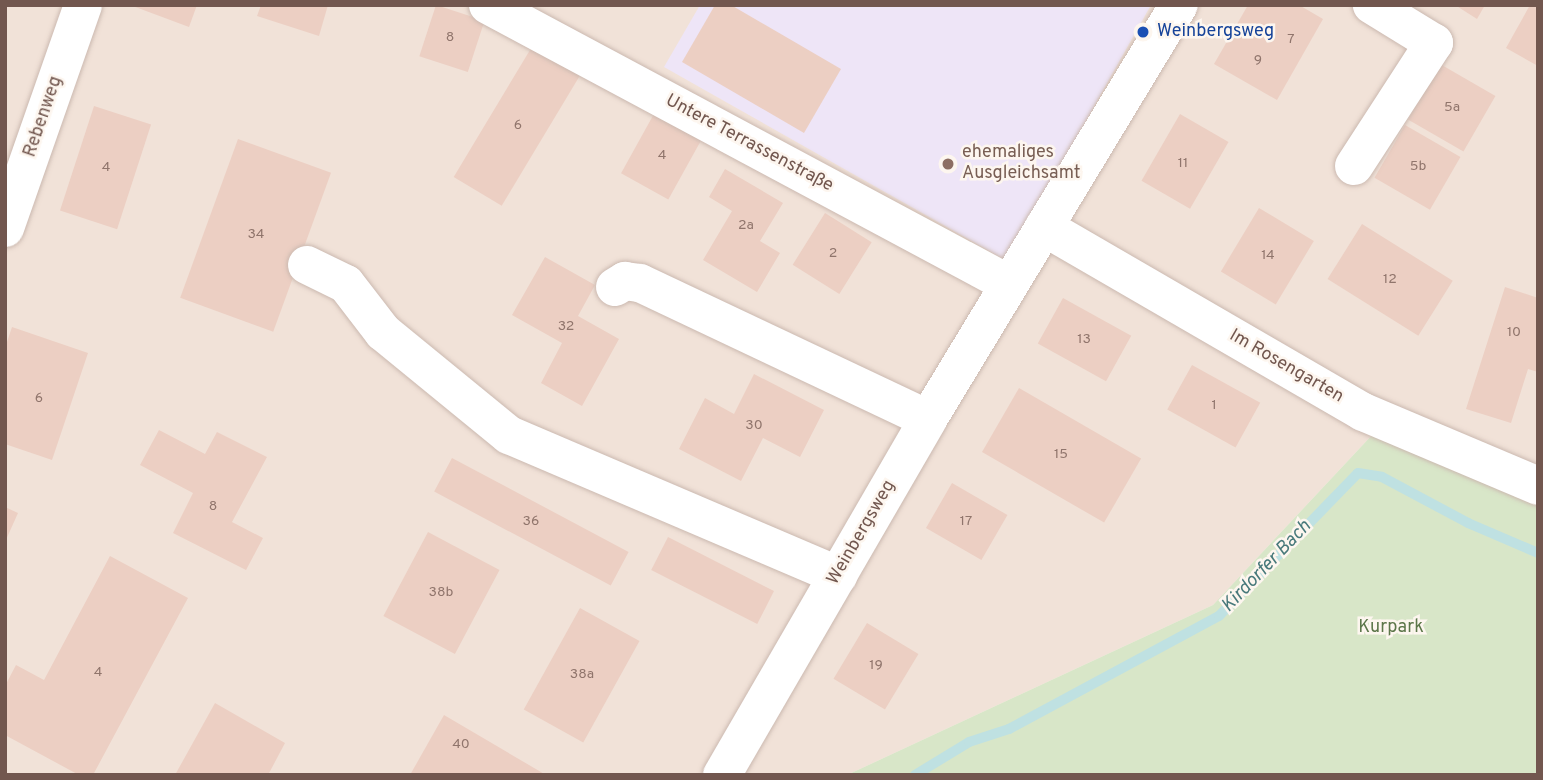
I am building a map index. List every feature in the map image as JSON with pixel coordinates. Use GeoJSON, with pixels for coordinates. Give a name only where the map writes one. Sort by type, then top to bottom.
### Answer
{"type":"FeatureCollection","features":[{"type":"Feature","properties":{"kind":"street","name":"Rebenweg"},"geometry":{"type":"LineString","coordinates":[[5,228],[83,5]]}},
{"type":"Feature","properties":{"kind":"street","name":"Untere Terrassenstraße"},"geometry":{"type":"LineString","coordinates":[[488,5],[1009,284]]}},
{"type":"Feature","properties":{"kind":"street","name":"Weinbergsweg"},"geometry":{"type":"LineString","coordinates":[[722,775],[928,419],[1179,5]]}},
{"type":"Feature","properties":{"kind":"street"},"geometry":{"type":"LineString","coordinates":[[1354,166],[1434,43],[1372,5]]}},
{"type":"Feature","properties":{"kind":"street","name":"Im Rosengarten"},"geometry":{"type":"LineString","coordinates":[[1044,227],[1363,412],[1538,486]]}},
{"type":"Feature","properties":{"kind":"street"},"geometry":{"type":"LineString","coordinates":[[307,265],[346,284],[383,332],[509,435],[838,575]]}},
{"type":"Feature","properties":{"kind":"street"},"geometry":{"type":"LineString","coordinates":[[615,287],[625,281],[640,283],[928,419]]}},
{"type":"Feature","properties":{"kind":"shaded area"},"geometry":{"type":"Polygon","coordinates":[[[5,5],[1538,5],[1538,501],[1373,434],[1213,605],[847,775],[5,775],[5,5]]]}},
{"type":"Feature","properties":{"kind":"shaded area","name":"ehemaliges Ausgleichsamt"},"geometry":{"type":"Polygon","coordinates":[[[700,5],[1151,5],[1007,261],[664,67],[700,5]]]}},
{"type":"Feature","properties":{"kind":"green space","name":"Kurpark"},"geometry":{"type":"Polygon","coordinates":[[[1373,434],[1538,501],[1538,775],[847,775],[1213,605],[1373,434]]]}},
{"type":"Feature","properties":{"kind":"building"},"geometry":{"type":"Polygon","coordinates":[[[130,5],[197,5],[189,27],[130,5]]]}},
{"type":"Feature","properties":{"kind":"building"},"geometry":{"type":"Polygon","coordinates":[[[261,5],[328,5],[319,36],[257,16],[261,5]]]}},
{"type":"Feature","properties":{"kind":"building"},"geometry":{"type":"Polygon","coordinates":[[[436,5],[485,21],[468,72],[419,56],[436,5]]]}},
{"type":"Feature","properties":{"kind":"building"},"geometry":{"type":"Polygon","coordinates":[[[715,5],[731,5],[841,69],[804,133],[682,62],[715,5]]]}},
{"type":"Feature","properties":{"kind":"building"},"geometry":{"type":"Polygon","coordinates":[[[1248,5],[1299,5],[1323,19],[1277,100],[1214,64],[1248,5]]]}},
{"type":"Feature","properties":{"kind":"building"},"geometry":{"type":"Polygon","coordinates":[[[1455,5],[1485,5],[1477,19],[1455,5]]]}},
{"type":"Feature","properties":{"kind":"building"},"geometry":{"type":"Polygon","coordinates":[[[1530,5],[1538,5],[1538,66],[1506,48],[1530,5]]]}},
{"type":"Feature","properties":{"kind":"building"},"geometry":{"type":"Polygon","coordinates":[[[533,45],[581,74],[502,206],[454,177],[533,45]]]}},
{"type":"Feature","properties":{"kind":"building"},"geometry":{"type":"Polygon","coordinates":[[[1440,64],[1495,96],[1463,151],[1408,119],[1440,64]]]}},
{"type":"Feature","properties":{"kind":"building"},"geometry":{"type":"Polygon","coordinates":[[[94,106],[151,125],[117,229],[60,211],[94,106]]]}},
{"type":"Feature","properties":{"kind":"building"},"geometry":{"type":"Polygon","coordinates":[[[655,112],[702,138],[668,199],[621,173],[655,112]]]}},
{"type":"Feature","properties":{"kind":"building"},"geometry":{"type":"Polygon","coordinates":[[[1180,114],[1228,142],[1190,209],[1142,181],[1180,114]]]}},
{"type":"Feature","properties":{"kind":"building"},"geometry":{"type":"Polygon","coordinates":[[[1405,125],[1460,157],[1430,210],[1374,178],[1405,125]]]}},
{"type":"Feature","properties":{"kind":"building"},"geometry":{"type":"Polygon","coordinates":[[[238,139],[331,173],[273,332],[180,298],[238,139]]]}},
{"type":"Feature","properties":{"kind":"building"},"geometry":{"type":"Polygon","coordinates":[[[725,169],[783,203],[760,241],[780,253],[757,292],[703,260],[732,211],[709,197],[725,169]]]}},
{"type":"Feature","properties":{"kind":"building"},"geometry":{"type":"Polygon","coordinates":[[[1259,208],[1314,241],[1276,304],[1221,271],[1259,208]]]}},
{"type":"Feature","properties":{"kind":"building"},"geometry":{"type":"Polygon","coordinates":[[[825,213],[872,242],[839,294],[793,265],[825,213]]]}},
{"type":"Feature","properties":{"kind":"building"},"geometry":{"type":"Polygon","coordinates":[[[1362,224],[1453,281],[1418,336],[1328,279],[1362,224]]]}},
{"type":"Feature","properties":{"kind":"building"},"geometry":{"type":"Polygon","coordinates":[[[545,257],[595,285],[578,316],[619,339],[582,406],[541,383],[562,343],[512,315],[545,257]]]}},
{"type":"Feature","properties":{"kind":"building"},"geometry":{"type":"Polygon","coordinates":[[[1505,287],[1538,298],[1538,372],[1528,369],[1511,423],[1466,409],[1505,287]]]}},
{"type":"Feature","properties":{"kind":"building"},"geometry":{"type":"Polygon","coordinates":[[[1063,298],[1131,336],[1106,381],[1038,343],[1063,298]]]}},
{"type":"Feature","properties":{"kind":"building"},"geometry":{"type":"Polygon","coordinates":[[[12,327],[88,353],[52,460],[5,444],[5,348],[12,327]]]}},
{"type":"Feature","properties":{"kind":"building"},"geometry":{"type":"Polygon","coordinates":[[[1192,365],[1260,403],[1235,447],[1167,410],[1192,365]]]}},
{"type":"Feature","properties":{"kind":"building"},"geometry":{"type":"Polygon","coordinates":[[[754,374],[824,410],[800,457],[763,438],[741,481],[679,449],[705,398],[734,414],[754,374]]]}},
{"type":"Feature","properties":{"kind":"building"},"geometry":{"type":"Polygon","coordinates":[[[1019,388],[1141,458],[1104,523],[982,452],[1019,388]]]}},
{"type":"Feature","properties":{"kind":"building"},"geometry":{"type":"Polygon","coordinates":[[[159,430],[205,454],[217,432],[267,457],[232,522],[263,538],[246,570],[173,533],[193,493],[140,465],[159,430]]]}},
{"type":"Feature","properties":{"kind":"building"},"geometry":{"type":"Polygon","coordinates":[[[452,458],[629,552],[611,585],[434,492],[452,458]]]}},
{"type":"Feature","properties":{"kind":"building"},"geometry":{"type":"Polygon","coordinates":[[[952,483],[1007,515],[981,560],[926,528],[952,483]]]}},
{"type":"Feature","properties":{"kind":"building"},"geometry":{"type":"Polygon","coordinates":[[[5,507],[18,513],[5,542],[5,507]]]}},
{"type":"Feature","properties":{"kind":"building"},"geometry":{"type":"Polygon","coordinates":[[[428,532],[500,570],[455,654],[383,616],[428,532]]]}},
{"type":"Feature","properties":{"kind":"building"},"geometry":{"type":"Polygon","coordinates":[[[668,537],[774,591],[757,624],[651,570],[668,537]]]}},
{"type":"Feature","properties":{"kind":"building"},"geometry":{"type":"Polygon","coordinates":[[[110,556],[188,598],[93,775],[79,775],[5,735],[5,686],[16,665],[44,680],[110,556]]]}},
{"type":"Feature","properties":{"kind":"building"},"geometry":{"type":"Polygon","coordinates":[[[580,608],[639,641],[583,742],[524,709],[580,608]]]}},
{"type":"Feature","properties":{"kind":"building"},"geometry":{"type":"Polygon","coordinates":[[[867,623],[918,654],[885,710],[834,679],[867,623]]]}},
{"type":"Feature","properties":{"kind":"building"},"geometry":{"type":"Polygon","coordinates":[[[215,703],[285,743],[268,775],[175,775],[215,703]]]}},
{"type":"Feature","properties":{"kind":"building"},"geometry":{"type":"Polygon","coordinates":[[[444,715],[546,775],[410,775],[444,715]]]}},
{"type":"Feature","properties":{"kind":"waterway","name":"Kirdorfer Bach"},"geometry":{"type":"LineString","coordinates":[[915,775],[969,742],[1009,729],[1219,616],[1358,473],[1382,477],[1468,523],[1538,553]]}},
{"type":"Feature","properties":{"kind":"place","name":"Weinbergsweg"},"geometry":{"type":"Point","coordinates":[1143,32]}},
{"type":"Feature","properties":{"kind":"place","name":"ehemaliges Ausgleichsamt"},"geometry":{"type":"Point","coordinates":[948,164]}}]}
